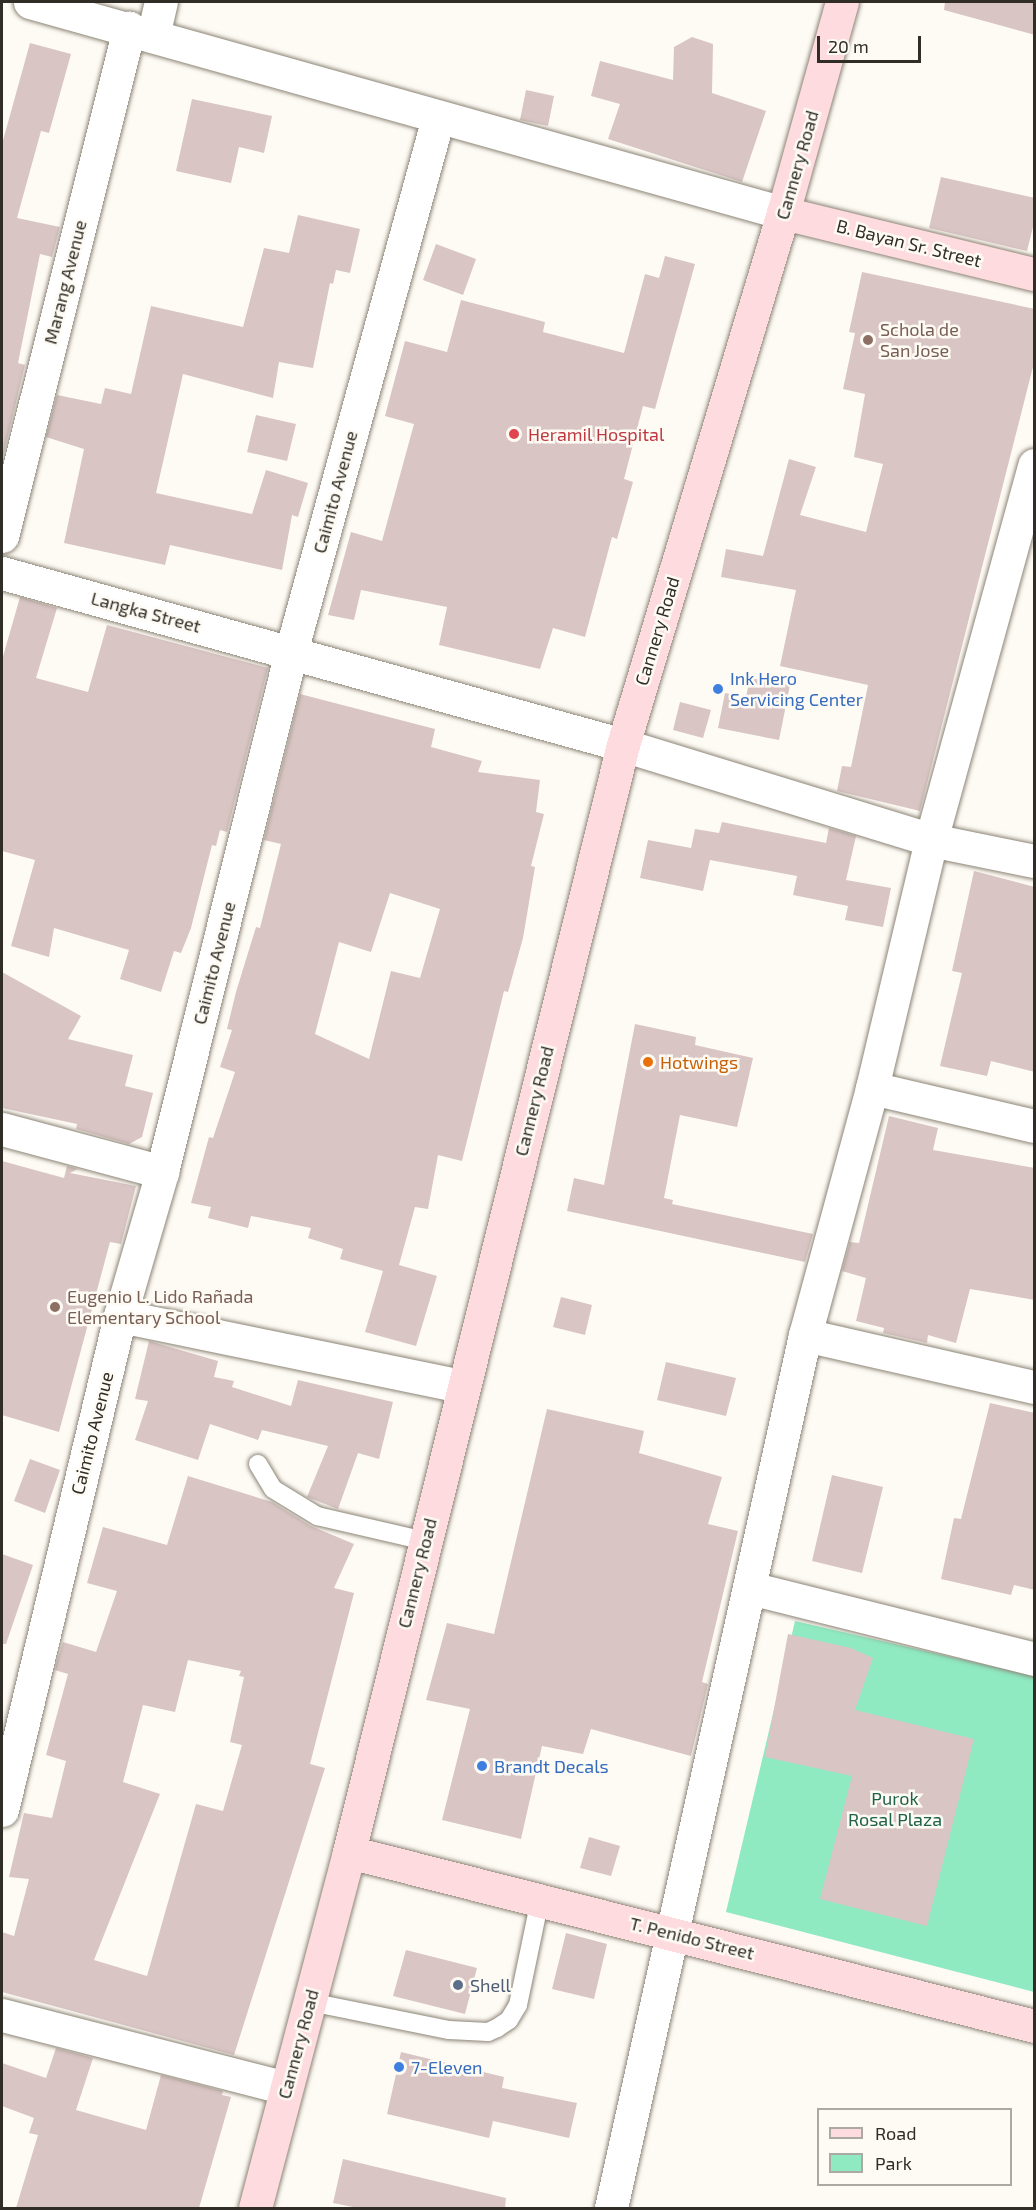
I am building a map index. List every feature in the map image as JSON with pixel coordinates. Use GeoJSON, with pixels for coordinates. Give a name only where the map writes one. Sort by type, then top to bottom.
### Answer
{"type":"FeatureCollection","features":[{"type":"Feature","properties":{"kind":"main road","name":"Cannery Road"},"geometry":{"type":"LineString","coordinates":[[255,2208],[350,1852],[462,1386],[623,745],[783,213],[842,2]]}},
{"type":"Feature","properties":{"kind":"main road","name":"B. Bayan Sr. Street"},"geometry":{"type":"LineString","coordinates":[[783,213],[1035,274]]}},
{"type":"Feature","properties":{"kind":"main road","name":"T. Penido Street"},"geometry":{"type":"LineString","coordinates":[[350,1852],[1035,2026]]}},
{"type":"Feature","properties":{"kind":"street"},"geometry":{"type":"LineString","coordinates":[[30,2],[783,213]]}},
{"type":"Feature","properties":{"kind":"street","name":"Marang Avenue"},"geometry":{"type":"LineString","coordinates":[[2,536],[141,32],[161,2]]}},
{"type":"Feature","properties":{"kind":"street","name":"Caimito Avenue"},"geometry":{"type":"LineString","coordinates":[[2,1810],[120,1316],[162,1172],[291,652],[438,118]]}},
{"type":"Feature","properties":{"kind":"street"},"geometry":{"type":"LineString","coordinates":[[611,2208],[805,1335],[872,1088],[932,840],[1022,552],[1035,465]]}},
{"type":"Feature","properties":{"kind":"street","name":"Langka Street"},"geometry":{"type":"LineString","coordinates":[[2,573],[623,745],[932,840],[1035,861]]}},
{"type":"Feature","properties":{"kind":"street"},"geometry":{"type":"LineString","coordinates":[[872,1088],[1035,1126]]}},
{"type":"Feature","properties":{"kind":"street"},"geometry":{"type":"LineString","coordinates":[[2,1129],[162,1172]]}},
{"type":"Feature","properties":{"kind":"street"},"geometry":{"type":"LineString","coordinates":[[120,1316],[462,1386]]}},
{"type":"Feature","properties":{"kind":"street"},"geometry":{"type":"LineString","coordinates":[[805,1335],[1035,1387]]}},
{"type":"Feature","properties":{"kind":"street"},"geometry":{"type":"LineString","coordinates":[[750,1588],[1035,1659]]}},
{"type":"Feature","properties":{"kind":"street"},"geometry":{"type":"LineString","coordinates":[[2,2015],[286,2088]]}},
{"type":"Feature","properties":{"kind":"lane"},"geometry":{"type":"LineString","coordinates":[[258,1464],[273,1489],[318,1516],[425,1541]]}},
{"type":"Feature","properties":{"kind":"lane"},"geometry":{"type":"LineString","coordinates":[[310,2002],[448,2030],[488,2032],[509,2020],[518,2005],[540,1900]]}},
{"type":"Feature","properties":{"kind":"green space","name":"Purok Rosal Plaza"},"geometry":{"type":"Polygon","coordinates":[[[795,1621],[1034,1676],[1034,1992],[726,1912],[795,1621]]]}},
{"type":"Feature","properties":{"kind":"building"},"geometry":{"type":"Polygon","coordinates":[[[945,2],[1035,2],[1035,35],[944,10],[945,2]]]}},
{"type":"Feature","properties":{"kind":"building"},"geometry":{"type":"Polygon","coordinates":[[[692,37],[713,44],[712,93],[766,111],[742,182],[608,139],[620,104],[591,96],[600,61],[673,80],[674,47],[692,37]]]}},
{"type":"Feature","properties":{"kind":"building"},"geometry":{"type":"Polygon","coordinates":[[[30,43],[71,54],[49,133],[41,131],[17,218],[60,227],[52,257],[40,254],[18,363],[25,365],[2,461],[2,144],[30,43]]]}},
{"type":"Feature","properties":{"kind":"building"},"geometry":{"type":"Polygon","coordinates":[[[526,90],[554,96],[548,126],[520,120],[526,90]]]}},
{"type":"Feature","properties":{"kind":"building"},"geometry":{"type":"Polygon","coordinates":[[[192,99],[272,116],[264,153],[239,147],[231,183],[176,171],[192,99]]]}},
{"type":"Feature","properties":{"kind":"building"},"geometry":{"type":"Polygon","coordinates":[[[941,177],[1035,198],[1035,219],[1027,251],[929,228],[941,177]]]}},
{"type":"Feature","properties":{"kind":"building"},"geometry":{"type":"Polygon","coordinates":[[[298,215],[360,229],[350,273],[336,270],[333,284],[330,283],[313,368],[279,362],[273,398],[183,374],[156,493],[252,514],[266,470],[308,483],[298,517],[292,515],[282,570],[170,545],[165,565],[64,543],[84,449],[46,437],[57,395],[101,404],[105,388],[131,394],[151,306],[243,327],[264,248],[289,253],[298,215]]]}},
{"type":"Feature","properties":{"kind":"building"},"geometry":{"type":"Polygon","coordinates":[[[436,244],[476,259],[463,295],[423,280],[436,244]]]}},
{"type":"Feature","properties":{"kind":"building","name":"Heramil Hospital"},"geometry":{"type":"Polygon","coordinates":[[[665,256],[695,264],[655,409],[643,406],[624,479],[633,482],[617,539],[612,537],[585,637],[553,628],[540,669],[439,645],[447,607],[361,590],[354,620],[328,615],[351,532],[382,541],[414,424],[385,416],[405,341],[447,352],[461,300],[545,322],[543,332],[624,353],[645,274],[659,278],[665,256]]]}},
{"type":"Feature","properties":{"kind":"building"},"geometry":{"type":"Polygon","coordinates":[[[862,272],[1035,309],[1035,359],[920,811],[837,791],[842,766],[851,767],[868,685],[780,666],[796,590],[721,577],[726,549],[763,556],[789,459],[816,467],[800,515],[866,532],[883,464],[854,457],[865,394],[843,389],[855,333],[849,332],[862,272]]]}},
{"type":"Feature","properties":{"kind":"building"},"geometry":{"type":"Polygon","coordinates":[[[256,415],[296,424],[287,461],[247,452],[256,415]]]}},
{"type":"Feature","properties":{"kind":"building"},"geometry":{"type":"Polygon","coordinates":[[[20,597],[57,608],[36,678],[88,692],[107,625],[268,668],[227,832],[220,830],[216,846],[212,845],[191,928],[181,953],[174,951],[161,992],[120,979],[129,950],[54,928],[49,957],[11,946],[35,860],[2,851],[2,660],[20,597]]]}},
{"type":"Feature","properties":{"kind":"building"},"geometry":{"type":"Polygon","coordinates":[[[750,678],[790,685],[779,740],[718,728],[725,693],[746,697],[750,678]]]}},
{"type":"Feature","properties":{"kind":"building"},"geometry":{"type":"Polygon","coordinates":[[[300,694],[435,729],[431,747],[482,761],[478,772],[540,780],[536,812],[544,814],[531,866],[535,867],[523,938],[508,992],[504,991],[462,1161],[438,1155],[428,1209],[415,1207],[399,1265],[437,1276],[416,1346],[365,1332],[383,1271],[340,1259],[343,1249],[308,1238],[311,1228],[251,1216],[248,1228],[208,1218],[211,1207],[191,1203],[209,1137],[213,1138],[235,1072],[220,1067],[232,1030],[227,1029],[256,927],[260,928],[281,844],[264,840],[300,694]],[[390,893],[371,952],[339,942],[315,1034],[369,1059],[391,971],[420,978],[440,909],[390,893]]]}},
{"type":"Feature","properties":{"kind":"building"},"geometry":{"type":"Polygon","coordinates":[[[680,702],[711,710],[703,738],[673,730],[680,702]]]}},
{"type":"Feature","properties":{"kind":"building"},"geometry":{"type":"Polygon","coordinates":[[[722,822],[826,843],[829,828],[856,836],[846,880],[891,888],[883,927],[845,920],[848,906],[793,895],[797,876],[710,860],[703,891],[640,878],[648,840],[691,848],[695,829],[719,833],[722,822]]]}},
{"type":"Feature","properties":{"kind":"building"},"geometry":{"type":"Polygon","coordinates":[[[974,871],[1035,887],[1035,1072],[991,1061],[987,1076],[940,1066],[962,973],[952,971],[974,871]]]}},
{"type":"Feature","properties":{"kind":"building"},"geometry":{"type":"Polygon","coordinates":[[[2,972],[81,1016],[68,1039],[133,1055],[125,1086],[153,1093],[142,1137],[129,1144],[76,1129],[77,1124],[2,1108],[2,972]]]}},
{"type":"Feature","properties":{"kind":"building"},"geometry":{"type":"Polygon","coordinates":[[[635,1024],[696,1037],[695,1045],[753,1058],[737,1127],[680,1115],[664,1198],[673,1200],[672,1204],[813,1234],[805,1262],[567,1211],[574,1178],[604,1185],[635,1024]]]}},
{"type":"Feature","properties":{"kind":"building"},"geometry":{"type":"Polygon","coordinates":[[[889,1116],[938,1128],[933,1150],[1035,1168],[1035,1300],[970,1289],[956,1343],[928,1335],[927,1343],[883,1333],[884,1328],[856,1321],[866,1278],[842,1271],[850,1242],[859,1243],[889,1116]]]}},
{"type":"Feature","properties":{"kind":"building","name":"Eugenio L. Lido Rañada Elementary School"},"geometry":{"type":"Polygon","coordinates":[[[2,1161],[64,1178],[67,1166],[78,1169],[70,1173],[136,1186],[121,1244],[110,1242],[59,1432],[2,1415],[2,1161]]]}},
{"type":"Feature","properties":{"kind":"building"},"geometry":{"type":"Polygon","coordinates":[[[561,1297],[592,1305],[585,1335],[553,1327],[561,1297]]]}},
{"type":"Feature","properties":{"kind":"building"},"geometry":{"type":"Polygon","coordinates":[[[149,1341],[218,1361],[214,1377],[234,1381],[232,1387],[291,1406],[298,1380],[393,1402],[379,1459],[358,1453],[338,1509],[307,1497],[328,1446],[262,1430],[258,1440],[210,1424],[198,1460],[135,1440],[148,1401],[135,1399],[149,1341]]]}},
{"type":"Feature","properties":{"kind":"building"},"geometry":{"type":"Polygon","coordinates":[[[666,1362],[736,1378],[726,1416],[657,1400],[666,1362]]]}},
{"type":"Feature","properties":{"kind":"building"},"geometry":{"type":"Polygon","coordinates":[[[990,1403],[1035,1413],[1035,1590],[1014,1585],[1011,1595],[941,1579],[954,1518],[961,1519],[990,1403]]]}},
{"type":"Feature","properties":{"kind":"building"},"geometry":{"type":"Polygon","coordinates":[[[547,1409],[644,1431],[639,1453],[722,1477],[708,1524],[738,1531],[702,1682],[708,1684],[691,1756],[591,1729],[583,1754],[542,1746],[521,1839],[442,1820],[470,1709],[426,1700],[447,1623],[494,1634],[547,1409]]]}},
{"type":"Feature","properties":{"kind":"building"},"geometry":{"type":"Polygon","coordinates":[[[30,1459],[60,1470],[45,1513],[14,1501],[30,1459]]]}},
{"type":"Feature","properties":{"kind":"building"},"geometry":{"type":"Polygon","coordinates":[[[832,1475],[883,1487],[862,1573],[812,1561],[832,1475]]]}},
{"type":"Feature","properties":{"kind":"building"},"geometry":{"type":"Polygon","coordinates":[[[188,1476],[272,1502],[311,1526],[354,1544],[334,1588],[354,1593],[310,1764],[325,1768],[234,2055],[2,1992],[2,1932],[14,1936],[29,1879],[9,1877],[24,1813],[52,1818],[66,1761],[46,1755],[68,1674],[55,1670],[57,1661],[63,1642],[96,1652],[117,1591],[87,1583],[103,1527],[167,1545],[188,1476]],[[188,1660],[175,1712],[143,1705],[123,1782],[160,1794],[94,1960],[147,1976],[196,1804],[223,1811],[242,1745],[230,1742],[244,1677],[239,1676],[241,1671],[188,1660]]]}},
{"type":"Feature","properties":{"kind":"building"},"geometry":{"type":"Polygon","coordinates":[[[2,1554],[33,1565],[6,1644],[2,1644],[2,1554]]]}},
{"type":"Feature","properties":{"kind":"building"},"geometry":{"type":"Polygon","coordinates":[[[788,1634],[851,1648],[873,1658],[855,1710],[974,1739],[927,1926],[820,1899],[852,1776],[765,1757],[788,1634]]]}},
{"type":"Feature","properties":{"kind":"building"},"geometry":{"type":"Polygon","coordinates":[[[589,1837],[620,1846],[611,1876],[580,1868],[589,1837]]]}},
{"type":"Feature","properties":{"kind":"building"},"geometry":{"type":"Polygon","coordinates":[[[566,1933],[607,1944],[594,1999],[552,1989],[566,1933]]]}},
{"type":"Feature","properties":{"kind":"building"},"geometry":{"type":"Polygon","coordinates":[[[406,1950],[477,1968],[465,2014],[393,1996],[406,1950]]]}},
{"type":"Feature","properties":{"kind":"building"},"geometry":{"type":"Polygon","coordinates":[[[56,2048],[93,2058],[76,2110],[146,2130],[161,2075],[223,2091],[222,2095],[231,2097],[199,2208],[16,2208],[38,2135],[29,2133],[34,2118],[2,2106],[2,2063],[46,2078],[56,2048]]]}},
{"type":"Feature","properties":{"kind":"building"},"geometry":{"type":"Polygon","coordinates":[[[401,2052],[504,2077],[502,2088],[577,2103],[569,2138],[493,2121],[489,2138],[387,2114],[401,2052]]]}},
{"type":"Feature","properties":{"kind":"building"},"geometry":{"type":"Polygon","coordinates":[[[343,2159],[506,2198],[505,2208],[358,2208],[333,2203],[343,2159]]]}},
{"type":"Feature","properties":{"kind":"place","name":"Schola de San Jose"},"geometry":{"type":"Point","coordinates":[868,340]}},
{"type":"Feature","properties":{"kind":"place","name":"Heramil Hospital"},"geometry":{"type":"Point","coordinates":[514,434]}},
{"type":"Feature","properties":{"kind":"place","name":"Ink Hero Servicing Center"},"geometry":{"type":"Point","coordinates":[718,689]}},
{"type":"Feature","properties":{"kind":"place","name":"Hotwings"},"geometry":{"type":"Point","coordinates":[648,1062]}},
{"type":"Feature","properties":{"kind":"place","name":"Eugenio L. Lido Rañada Elementary School"},"geometry":{"type":"Point","coordinates":[55,1307]}},
{"type":"Feature","properties":{"kind":"place","name":"Brandt Decals"},"geometry":{"type":"Point","coordinates":[482,1766]}},
{"type":"Feature","properties":{"kind":"place","name":"Shell"},"geometry":{"type":"Point","coordinates":[458,1985]}},
{"type":"Feature","properties":{"kind":"place","name":"7-Eleven"},"geometry":{"type":"Point","coordinates":[399,2067]}}]}
